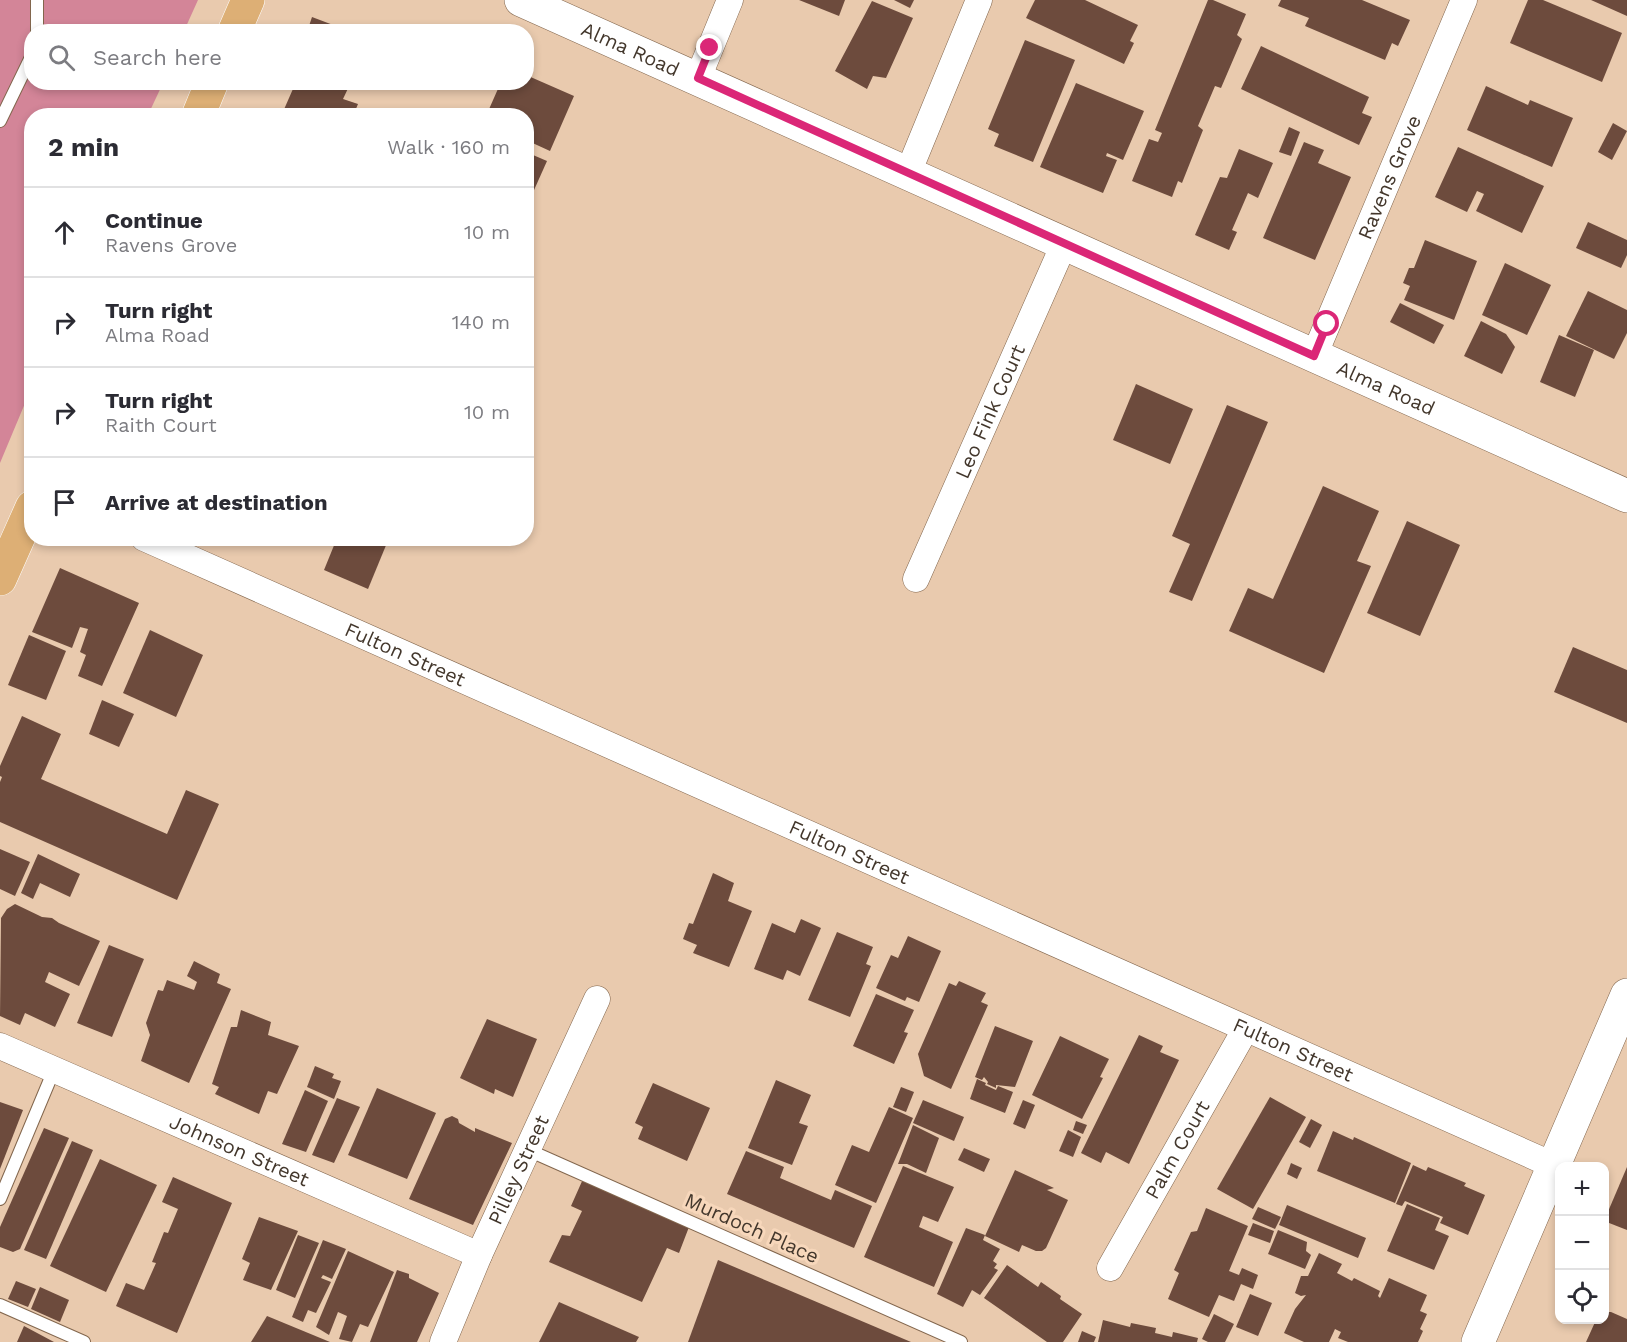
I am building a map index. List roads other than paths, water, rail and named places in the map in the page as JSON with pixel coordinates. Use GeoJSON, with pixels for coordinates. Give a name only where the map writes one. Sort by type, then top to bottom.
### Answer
{"type":"FeatureCollection","features":[{"type":"Feature","properties":{"kind":"main road"},"geometry":{"type":"LineString","coordinates":[[238,24],[248,0]]}},
{"type":"Feature","properties":{"kind":"main road"},"geometry":{"type":"LineString","coordinates":[[202,108],[209,90]]}},
{"type":"Feature","properties":{"kind":"main road"},"geometry":{"type":"LineString","coordinates":[[0,579],[24,525]]}},
{"type":"Feature","properties":{"kind":"street","name":"Alma Road"},"geometry":{"type":"LineString","coordinates":[[521,0],[1627,496]]}},
{"type":"Feature","properties":{"kind":"street"},"geometry":{"type":"LineString","coordinates":[[698,78],[730,0]]}},
{"type":"Feature","properties":{"kind":"street"},"geometry":{"type":"LineString","coordinates":[[908,173],[979,0]]}},
{"type":"Feature","properties":{"kind":"street","name":"Ravens Grove"},"geometry":{"type":"LineString","coordinates":[[1314,356],[1464,0]]}},
{"type":"Feature","properties":{"kind":"street","name":"Leo Fink Court"},"geometry":{"type":"LineString","coordinates":[[916,579],[1064,244]]}},
{"type":"Feature","properties":{"kind":"street","name":"Fulton Street"},"geometry":{"type":"LineString","coordinates":[[162,546],[1555,1166]]}},
{"type":"Feature","properties":{"kind":"street"},"geometry":{"type":"LineString","coordinates":[[1557,1162],[1627,995]]}},
{"type":"Feature","properties":{"kind":"street","name":"Pilley Street"},"geometry":{"type":"LineString","coordinates":[[443,1342],[479,1255],[597,999]]}},
{"type":"Feature","properties":{"kind":"street","name":"Palm Court"},"geometry":{"type":"LineString","coordinates":[[1110,1268],[1245,1030]]}},
{"type":"Feature","properties":{"kind":"street","name":"Johnson Street"},"geometry":{"type":"LineString","coordinates":[[0,1046],[479,1255]]}},
{"type":"Feature","properties":{"kind":"street"},"geometry":{"type":"LineString","coordinates":[[1479,1342],[1555,1166]]}},
{"type":"Feature","properties":{"kind":"lane"},"geometry":{"type":"LineString","coordinates":[[37,0],[37,24]]}},
{"type":"Feature","properties":{"kind":"lane"},"geometry":{"type":"LineString","coordinates":[[0,121],[24,72]]}},
{"type":"Feature","properties":{"kind":"lane"},"geometry":{"type":"LineString","coordinates":[[0,1199],[54,1070]]}},
{"type":"Feature","properties":{"kind":"lane","name":"Murdoch Place"},"geometry":{"type":"LineString","coordinates":[[528,1150],[961,1342]]}},
{"type":"Feature","properties":{"kind":"lane"},"geometry":{"type":"LineString","coordinates":[[0,1305],[84,1342]]}}]}
